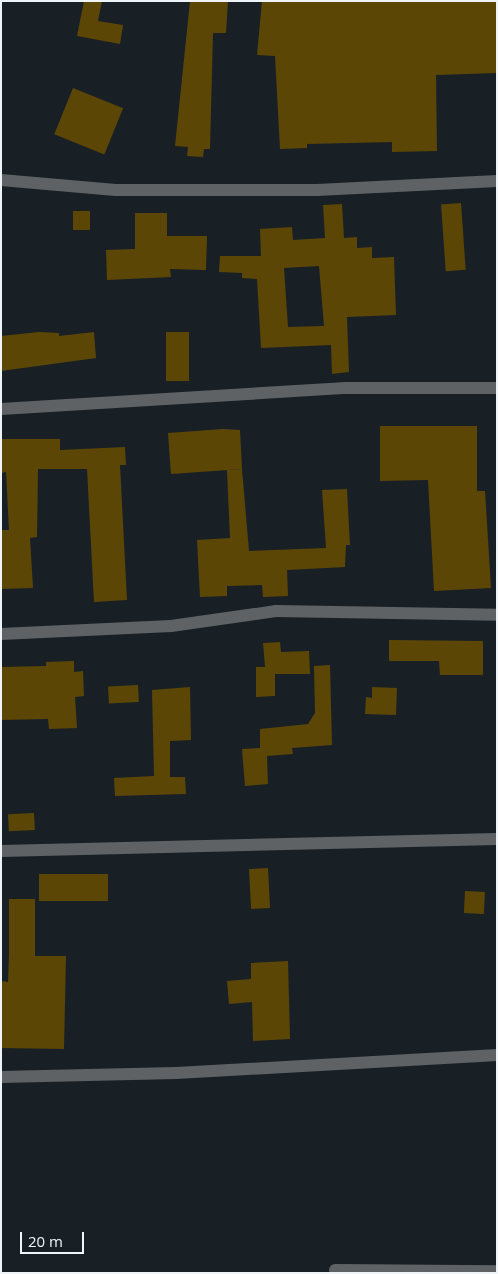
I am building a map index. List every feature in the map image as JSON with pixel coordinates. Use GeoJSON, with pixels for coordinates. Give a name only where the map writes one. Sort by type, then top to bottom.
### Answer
{"type":"FeatureCollection","features":[{"type":"Feature","properties":{"kind":"street"},"geometry":{"type":"LineString","coordinates":[[1,180],[116,190],[317,190],[497,181]]}},
{"type":"Feature","properties":{"kind":"street"},"geometry":{"type":"LineString","coordinates":[[1,409],[346,388],[497,388]]}},
{"type":"Feature","properties":{"kind":"street"},"geometry":{"type":"LineString","coordinates":[[1,634],[171,626],[276,611],[497,615]]}},
{"type":"Feature","properties":{"kind":"street"},"geometry":{"type":"LineString","coordinates":[[1,851],[497,839]]}},
{"type":"Feature","properties":{"kind":"street"},"geometry":{"type":"LineString","coordinates":[[1,1077],[176,1073],[497,1055]]}},
{"type":"Feature","properties":{"kind":"street"},"geometry":{"type":"LineString","coordinates":[[335,1270],[497,1271]]}},
{"type":"Feature","properties":{"kind":"building"},"geometry":{"type":"Polygon","coordinates":[[[84,1],[102,1],[98,21],[123,25],[120,44],[77,36],[84,1]]]}},
{"type":"Feature","properties":{"kind":"building"},"geometry":{"type":"Polygon","coordinates":[[[190,1],[228,1],[226,33],[213,33],[210,149],[204,149],[203,157],[187,156],[188,147],[175,146],[190,1]]]}},
{"type":"Feature","properties":{"kind":"building"},"geometry":{"type":"Polygon","coordinates":[[[262,1],[497,1],[497,73],[436,75],[437,151],[392,152],[392,142],[307,144],[307,148],[280,149],[275,56],[257,55],[262,1]]]}},
{"type":"Feature","properties":{"kind":"building"},"geometry":{"type":"Polygon","coordinates":[[[73,88],[123,108],[104,155],[54,134],[73,88]]]}},
{"type":"Feature","properties":{"kind":"building"},"geometry":{"type":"Polygon","coordinates":[[[461,203],[466,270],[446,271],[441,204],[461,203]]]}},
{"type":"Feature","properties":{"kind":"building"},"geometry":{"type":"Polygon","coordinates":[[[342,204],[344,238],[357,237],[357,248],[372,247],[372,258],[394,257],[396,315],[347,317],[349,372],[332,374],[331,345],[261,348],[257,279],[242,278],[242,273],[219,272],[220,256],[261,256],[260,229],[292,227],[293,240],[325,238],[323,205],[342,204]],[[319,266],[284,268],[288,327],[324,326],[319,266]]]}},
{"type":"Feature","properties":{"kind":"building"},"geometry":{"type":"Polygon","coordinates":[[[73,211],[90,211],[90,230],[73,230],[73,211]]]}},
{"type":"Feature","properties":{"kind":"building"},"geometry":{"type":"Polygon","coordinates":[[[135,213],[167,213],[167,236],[207,236],[206,270],[170,269],[171,277],[107,280],[106,250],[135,249],[135,213]]]}},
{"type":"Feature","properties":{"kind":"building"},"geometry":{"type":"Polygon","coordinates":[[[39,332],[59,333],[59,336],[94,332],[96,358],[1,371],[1,336],[39,332]]]}},
{"type":"Feature","properties":{"kind":"building"},"geometry":{"type":"Polygon","coordinates":[[[166,332],[189,332],[189,381],[166,381],[166,332]]]}},
{"type":"Feature","properties":{"kind":"building"},"geometry":{"type":"Polygon","coordinates":[[[380,426],[477,426],[477,491],[485,491],[491,588],[434,591],[428,480],[380,481],[380,426]]]}},
{"type":"Feature","properties":{"kind":"building"},"geometry":{"type":"Polygon","coordinates":[[[223,429],[240,430],[242,469],[171,474],[168,433],[223,429]]]}},
{"type":"Feature","properties":{"kind":"building"},"geometry":{"type":"Polygon","coordinates":[[[1,439],[60,439],[60,450],[125,447],[126,465],[120,465],[127,600],[94,602],[87,469],[38,469],[37,537],[30,538],[33,588],[1,589],[1,530],[9,530],[6,472],[1,473],[1,439]]]}},
{"type":"Feature","properties":{"kind":"building"},"geometry":{"type":"Polygon","coordinates":[[[242,469],[249,551],[326,548],[322,490],[347,489],[350,545],[346,545],[345,567],[287,570],[288,596],[263,597],[262,585],[227,586],[227,596],[200,597],[197,540],[230,538],[227,470],[242,469]]]}},
{"type":"Feature","properties":{"kind":"building"},"geometry":{"type":"Polygon","coordinates":[[[389,640],[483,641],[483,675],[440,675],[439,661],[389,661],[389,640]]]}},
{"type":"Feature","properties":{"kind":"building"},"geometry":{"type":"Polygon","coordinates":[[[280,642],[281,652],[309,651],[310,674],[275,674],[275,696],[256,697],[256,667],[265,667],[263,643],[280,642]]]}},
{"type":"Feature","properties":{"kind":"building"},"geometry":{"type":"Polygon","coordinates":[[[74,661],[74,672],[83,671],[84,696],[75,697],[77,728],[49,729],[48,719],[1,720],[1,667],[46,666],[46,662],[74,661]]]}},
{"type":"Feature","properties":{"kind":"building"},"geometry":{"type":"Polygon","coordinates":[[[330,665],[332,745],[292,748],[293,754],[267,756],[268,784],[245,786],[242,749],[260,748],[260,729],[308,724],[315,713],[314,666],[330,665]]]}},
{"type":"Feature","properties":{"kind":"building"},"geometry":{"type":"Polygon","coordinates":[[[138,685],[139,702],[109,704],[108,687],[138,685]]]}},
{"type":"Feature","properties":{"kind":"building"},"geometry":{"type":"Polygon","coordinates":[[[190,687],[191,740],[170,741],[170,777],[185,777],[186,794],[115,796],[114,778],[154,776],[152,690],[190,687]]]}},
{"type":"Feature","properties":{"kind":"building"},"geometry":{"type":"Polygon","coordinates":[[[372,687],[397,688],[396,715],[365,714],[366,697],[372,698],[372,687]]]}},
{"type":"Feature","properties":{"kind":"building"},"geometry":{"type":"Polygon","coordinates":[[[34,813],[35,830],[9,831],[8,814],[34,813]]]}},
{"type":"Feature","properties":{"kind":"building"},"geometry":{"type":"Polygon","coordinates":[[[268,868],[270,908],[251,909],[249,869],[268,868]]]}},
{"type":"Feature","properties":{"kind":"building"},"geometry":{"type":"Polygon","coordinates":[[[39,874],[108,874],[108,901],[39,901],[39,874]]]}},
{"type":"Feature","properties":{"kind":"building"},"geometry":{"type":"Polygon","coordinates":[[[465,891],[485,892],[484,914],[464,913],[465,891]]]}},
{"type":"Feature","properties":{"kind":"building"},"geometry":{"type":"Polygon","coordinates":[[[9,899],[35,899],[35,956],[66,956],[64,1049],[1,1048],[1,981],[8,982],[9,899]]]}},
{"type":"Feature","properties":{"kind":"building"},"geometry":{"type":"Polygon","coordinates":[[[288,961],[290,1039],[253,1041],[252,1002],[229,1004],[227,981],[251,979],[251,963],[288,961]]]}}]}
